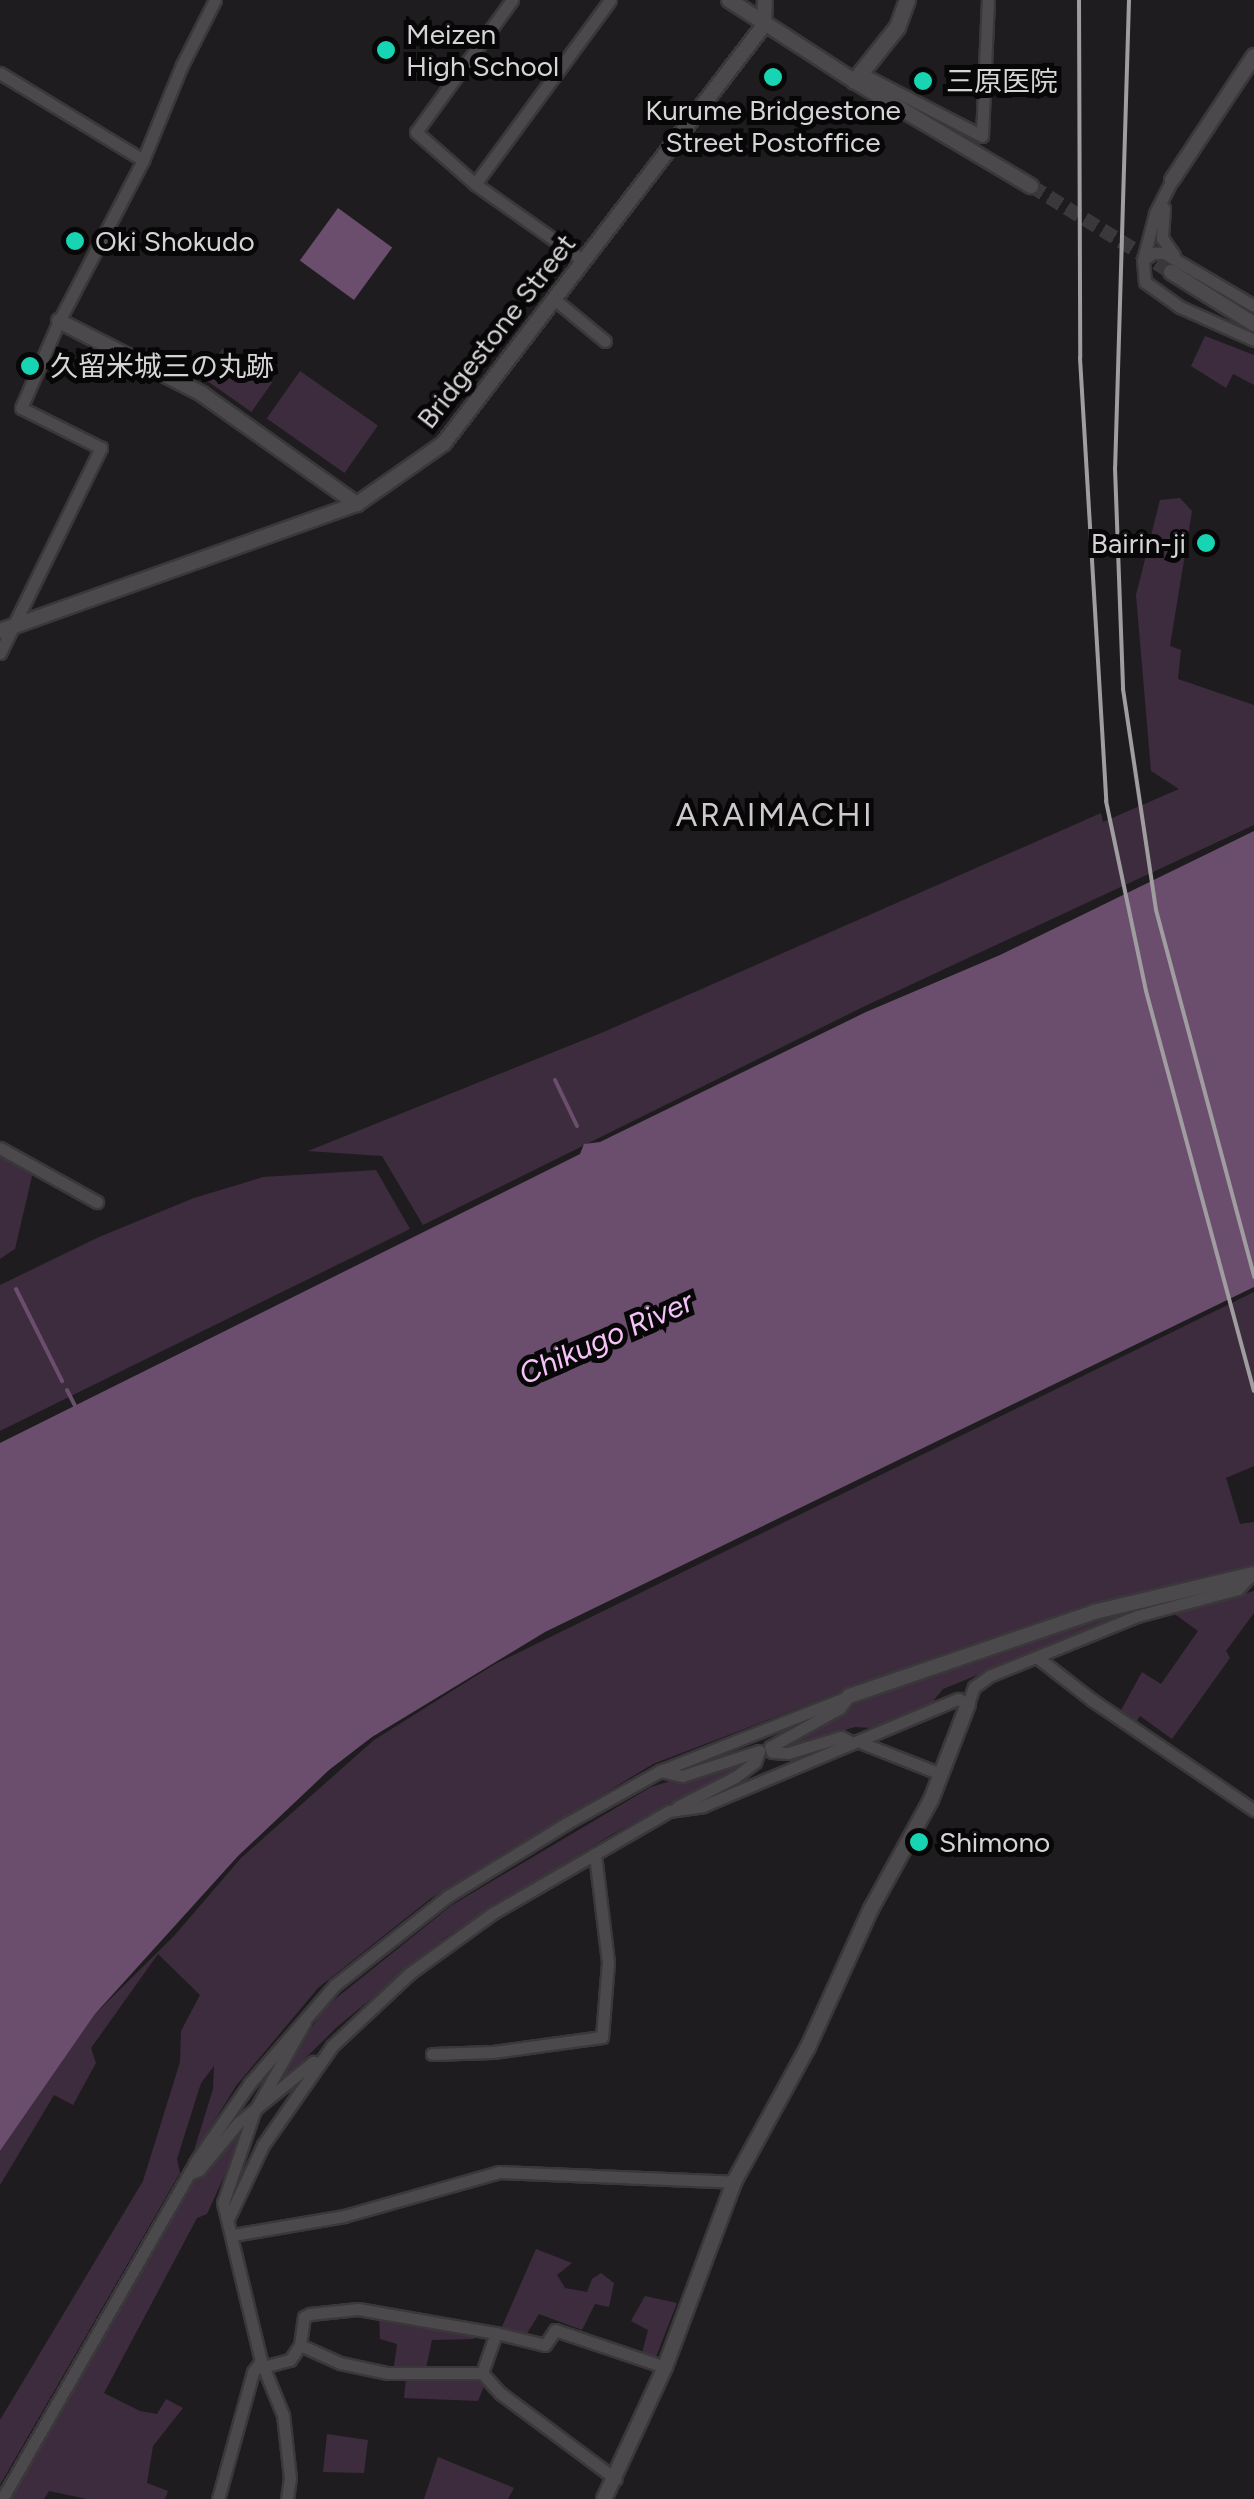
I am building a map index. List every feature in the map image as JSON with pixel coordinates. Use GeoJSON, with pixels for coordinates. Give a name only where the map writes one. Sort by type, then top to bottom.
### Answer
{"type":"FeatureCollection","features":[{"type":"Feature","properties":{"kind":"main road"},"geometry":{"type":"LineString","coordinates":[[857,77],[897,26],[907,0]]}},
{"type":"Feature","properties":{"kind":"street"},"geometry":{"type":"LineString","coordinates":[[0,653],[101,448],[21,408],[59,321],[143,160],[182,64],[215,0]]}},
{"type":"Feature","properties":{"kind":"street"},"geometry":{"type":"LineString","coordinates":[[512,0],[416,132],[475,184],[584,261]]}},
{"type":"Feature","properties":{"kind":"street"},"geometry":{"type":"LineString","coordinates":[[475,184],[610,0]]}},
{"type":"Feature","properties":{"kind":"street"},"geometry":{"type":"LineString","coordinates":[[730,0],[764,25],[857,77],[1031,186]]}},
{"type":"Feature","properties":{"kind":"street"},"geometry":{"type":"LineString","coordinates":[[764,25],[765,0]]}},
{"type":"Feature","properties":{"kind":"street"},"geometry":{"type":"LineString","coordinates":[[857,77],[982,136],[988,0]]}},
{"type":"Feature","properties":{"kind":"street","name":"Bridgestone Street"},"geometry":{"type":"LineString","coordinates":[[0,631],[357,504],[444,443],[764,25]]}},
{"type":"Feature","properties":{"kind":"street"},"geometry":{"type":"LineString","coordinates":[[1254,56],[1172,180],[1155,214],[1142,275],[1156,292],[1180,307],[1254,340]]}},
{"type":"Feature","properties":{"kind":"street"},"geometry":{"type":"LineString","coordinates":[[0,73],[143,160]]}},
{"type":"Feature","properties":{"kind":"street"},"geometry":{"type":"LineString","coordinates":[[1172,180],[1161,222],[1162,238],[1176,268],[1254,306]]}},
{"type":"Feature","properties":{"kind":"street"},"geometry":{"type":"LineString","coordinates":[[1144,260],[1152,253],[1164,253],[1176,268],[1254,324]]}},
{"type":"Feature","properties":{"kind":"street"},"geometry":{"type":"LineString","coordinates":[[554,299],[605,340]]}},
{"type":"Feature","properties":{"kind":"street"},"geometry":{"type":"LineString","coordinates":[[59,321],[202,394],[357,504]]}},
{"type":"Feature","properties":{"kind":"street"},"geometry":{"type":"LineString","coordinates":[[0,1148],[97,1202]]}},
{"type":"Feature","properties":{"kind":"street"},"geometry":{"type":"LineString","coordinates":[[604,2499],[665,2367],[734,2182],[808,2046],[871,1908],[907,1848],[974,1687],[989,1676],[1136,1616],[1238,1588],[1253,1574]]}},
{"type":"Feature","properties":{"kind":"street"},"geometry":{"type":"LineString","coordinates":[[2,2499],[189,2173],[250,2084],[335,1985],[448,1896],[660,1770],[849,1696],[1094,1612],[1253,1574]]}},
{"type":"Feature","properties":{"kind":"street"},"geometry":{"type":"LineString","coordinates":[[1038,1658],[1092,1700],[1254,1810]]}},
{"type":"Feature","properties":{"kind":"street"},"geometry":{"type":"LineString","coordinates":[[189,2173],[199,2170],[238,2123],[332,2046],[370,2006],[446,1943],[735,1776],[777,1740],[840,1708],[849,1696]]}},
{"type":"Feature","properties":{"kind":"street"},"geometry":{"type":"LineString","coordinates":[[669,1812],[703,1806],[958,1699],[968,1704]]}},
{"type":"Feature","properties":{"kind":"street"},"geometry":{"type":"LineString","coordinates":[[660,1770],[682,1776],[749,1752],[808,1750],[841,1738],[941,1774]]}},
{"type":"Feature","properties":{"kind":"street"},"geometry":{"type":"LineString","coordinates":[[432,2054],[492,2052],[602,2037],[608,1962],[595,1854]]}},
{"type":"Feature","properties":{"kind":"street"},"geometry":{"type":"LineString","coordinates":[[287,2499],[287,2438],[262,2364],[223,2203],[254,2112],[301,2034],[308,2013]]}},
{"type":"Feature","properties":{"kind":"street"},"geometry":{"type":"LineString","coordinates":[[229,2216],[272,2130],[332,2046]]}},
{"type":"Feature","properties":{"kind":"street"},"geometry":{"type":"LineString","coordinates":[[233,2234],[344,2216],[499,2172],[734,2182]]}},
{"type":"Feature","properties":{"kind":"street"},"geometry":{"type":"LineString","coordinates":[[218,2499],[253,2372],[262,2364],[290,2360],[300,2344],[304,2317],[358,2309],[545,2345],[555,2330],[665,2367]]}},
{"type":"Feature","properties":{"kind":"street"},"geometry":{"type":"LineString","coordinates":[[482,2374],[496,2333]]}},
{"type":"Feature","properties":{"kind":"street"},"geometry":{"type":"LineString","coordinates":[[300,2344],[340,2363],[388,2373],[482,2374],[500,2393],[616,2479]]}},
{"type":"Feature","properties":{"kind":"shaded area"},"geometry":{"type":"Polygon","coordinates":[[[1205,336],[1254,355],[1254,385],[1233,374],[1226,388],[1191,366],[1205,336]]]}},
{"type":"Feature","properties":{"kind":"shaded area"},"geometry":{"type":"Polygon","coordinates":[[[223,348],[272,382],[252,412],[202,377],[223,348]]]}},
{"type":"Feature","properties":{"kind":"shaded area"},"geometry":{"type":"Polygon","coordinates":[[[300,371],[378,425],[345,473],[267,419],[300,371]]]}},
{"type":"Feature","properties":{"kind":"shaded area"},"geometry":{"type":"Polygon","coordinates":[[[1180,498],[1192,511],[1170,646],[1181,650],[1178,679],[1254,705],[1254,825],[865,1006],[423,1225],[382,1156],[308,1151],[606,1031],[1101,813],[1103,822],[1179,789],[1151,771],[1136,595],[1160,500],[1180,498]]]}},
{"type":"Feature","properties":{"kind":"shaded area"},"geometry":{"type":"Polygon","coordinates":[[[0,1157],[33,1172],[15,1249],[0,1259],[0,1157]]]}},
{"type":"Feature","properties":{"kind":"shaded area"},"geometry":{"type":"Polygon","coordinates":[[[376,1170],[410,1229],[0,1431],[0,1285],[99,1237],[194,1198],[263,1177],[376,1170]]]}},
{"type":"Feature","properties":{"kind":"shaded area"},"geometry":{"type":"Polygon","coordinates":[[[1254,1292],[1254,1466],[1226,1478],[1240,1524],[1254,1522],[1254,1566],[1108,1600],[870,1681],[653,1764],[430,1899],[318,1988],[236,2086],[192,2157],[213,2089],[214,2066],[201,2083],[177,2159],[180,2173],[0,2485],[0,2420],[143,2181],[180,2062],[181,2031],[200,1995],[158,1954],[91,2048],[96,2063],[73,2105],[54,2095],[0,2185],[0,2151],[95,2014],[174,1936],[241,1858],[374,1740],[495,1664],[1254,1292]]]}},
{"type":"Feature","properties":{"kind":"shaded area"},"geometry":{"type":"Polygon","coordinates":[[[1254,1591],[1254,1613],[1226,1651],[1230,1658],[1172,1739],[1140,1716],[1135,1724],[1120,1712],[1142,1672],[1161,1684],[1198,1631],[1173,1613],[1254,1591]]]}},
{"type":"Feature","properties":{"kind":"shaded area"},"geometry":{"type":"Polygon","coordinates":[[[1143,1608],[943,1689],[930,1705],[872,1728],[855,1727],[790,1746],[790,1738],[847,1712],[858,1700],[1102,1616],[1143,1608]]]}},
{"type":"Feature","properties":{"kind":"shaded area"},"geometry":{"type":"Polygon","coordinates":[[[739,1760],[742,1766],[611,1835],[446,1937],[337,2027],[274,2089],[324,2008],[452,1905],[651,1787],[739,1760]]]}},
{"type":"Feature","properties":{"kind":"shaded area"},"geometry":{"type":"Polygon","coordinates":[[[242,2137],[207,2214],[197,2218],[104,2393],[140,2411],[157,2414],[166,2399],[183,2408],[153,2446],[147,2483],[168,2491],[165,2499],[87,2499],[49,2491],[44,2499],[8,2499],[195,2176],[214,2162],[231,2139],[242,2137]]]}},
{"type":"Feature","properties":{"kind":"shaded area"},"geometry":{"type":"Polygon","coordinates":[[[536,2249],[572,2263],[557,2275],[565,2288],[587,2292],[592,2279],[601,2273],[614,2283],[609,2307],[595,2304],[582,2330],[539,2314],[526,2335],[501,2329],[536,2249]]]}},
{"type":"Feature","properties":{"kind":"shaded area"},"geometry":{"type":"Polygon","coordinates":[[[645,2296],[677,2303],[656,2357],[642,2353],[648,2330],[631,2321],[645,2296]]]}},
{"type":"Feature","properties":{"kind":"shaded area"},"geometry":{"type":"Polygon","coordinates":[[[379,2314],[476,2331],[474,2339],[432,2340],[426,2368],[394,2366],[397,2344],[380,2339],[379,2314]]]}},
{"type":"Feature","properties":{"kind":"shaded area"},"geometry":{"type":"Polygon","coordinates":[[[406,2378],[481,2378],[485,2384],[478,2401],[404,2398],[406,2378]]]}},
{"type":"Feature","properties":{"kind":"shaded area"},"geometry":{"type":"Polygon","coordinates":[[[327,2434],[368,2440],[364,2473],[323,2472],[327,2434]]]}},
{"type":"Feature","properties":{"kind":"shaded area"},"geometry":{"type":"Polygon","coordinates":[[[438,2457],[514,2488],[508,2499],[424,2499],[438,2457]]]}},
{"type":"Feature","properties":{"kind":"water"},"geometry":{"type":"Polygon","coordinates":[[[338,208],[392,247],[354,300],[300,261],[338,208]]]}},
{"type":"Feature","properties":{"kind":"water","name":"Chikugo River"},"geometry":{"type":"Polygon","coordinates":[[[1254,831],[1254,1287],[545,1632],[372,1737],[329,1770],[238,1856],[95,2014],[0,2151],[0,1443],[580,1154],[584,1144],[600,1142],[866,1012],[1000,955],[1254,831]]]}},
{"type":"Feature","properties":{"kind":"waterway"},"geometry":{"type":"LineString","coordinates":[[555,1080],[577,1126]]}},
{"type":"Feature","properties":{"kind":"waterway"},"geometry":{"type":"LineString","coordinates":[[16,1289],[62,1381]]}},
{"type":"Feature","properties":{"kind":"waterway"},"geometry":{"type":"LineString","coordinates":[[67,1390],[76,1408]]}},
{"type":"Feature","properties":{"kind":"tunnel"},"geometry":{"type":"LineString","coordinates":[[1031,186],[1171,272]]}},
{"type":"Feature","properties":{"kind":"railway"},"geometry":{"type":"LineString","coordinates":[[1079,0],[1080,358],[1106,801],[1146,991],[1254,1391]]}},
{"type":"Feature","properties":{"kind":"railway"},"geometry":{"type":"LineString","coordinates":[[1129,0],[1115,468],[1123,689],[1156,910],[1254,1277]]}},
{"type":"Feature","properties":{"kind":"place","name":"Meizen High School"},"geometry":{"type":"Point","coordinates":[386,50]}},
{"type":"Feature","properties":{"kind":"place","name":"Kurume Bridgestone Street Postoffice"},"geometry":{"type":"Point","coordinates":[773,77]}},
{"type":"Feature","properties":{"kind":"place","name":"三原医院"},"geometry":{"type":"Point","coordinates":[923,81]}},
{"type":"Feature","properties":{"kind":"place","name":"Oki Shokudo"},"geometry":{"type":"Point","coordinates":[75,241]}},
{"type":"Feature","properties":{"kind":"place","name":"久留米城三の丸跡"},"geometry":{"type":"Point","coordinates":[30,366]}},
{"type":"Feature","properties":{"kind":"place","name":"Bairin-ji"},"geometry":{"type":"Point","coordinates":[1206,543]}},
{"type":"Feature","properties":{"kind":"place","name":"Shimono"},"geometry":{"type":"Point","coordinates":[919,1842]}},
{"type":"Feature","properties":{"kind":"district","name":"ARAIMACHI"},"geometry":{"type":"Point","coordinates":[775,815]}}]}
